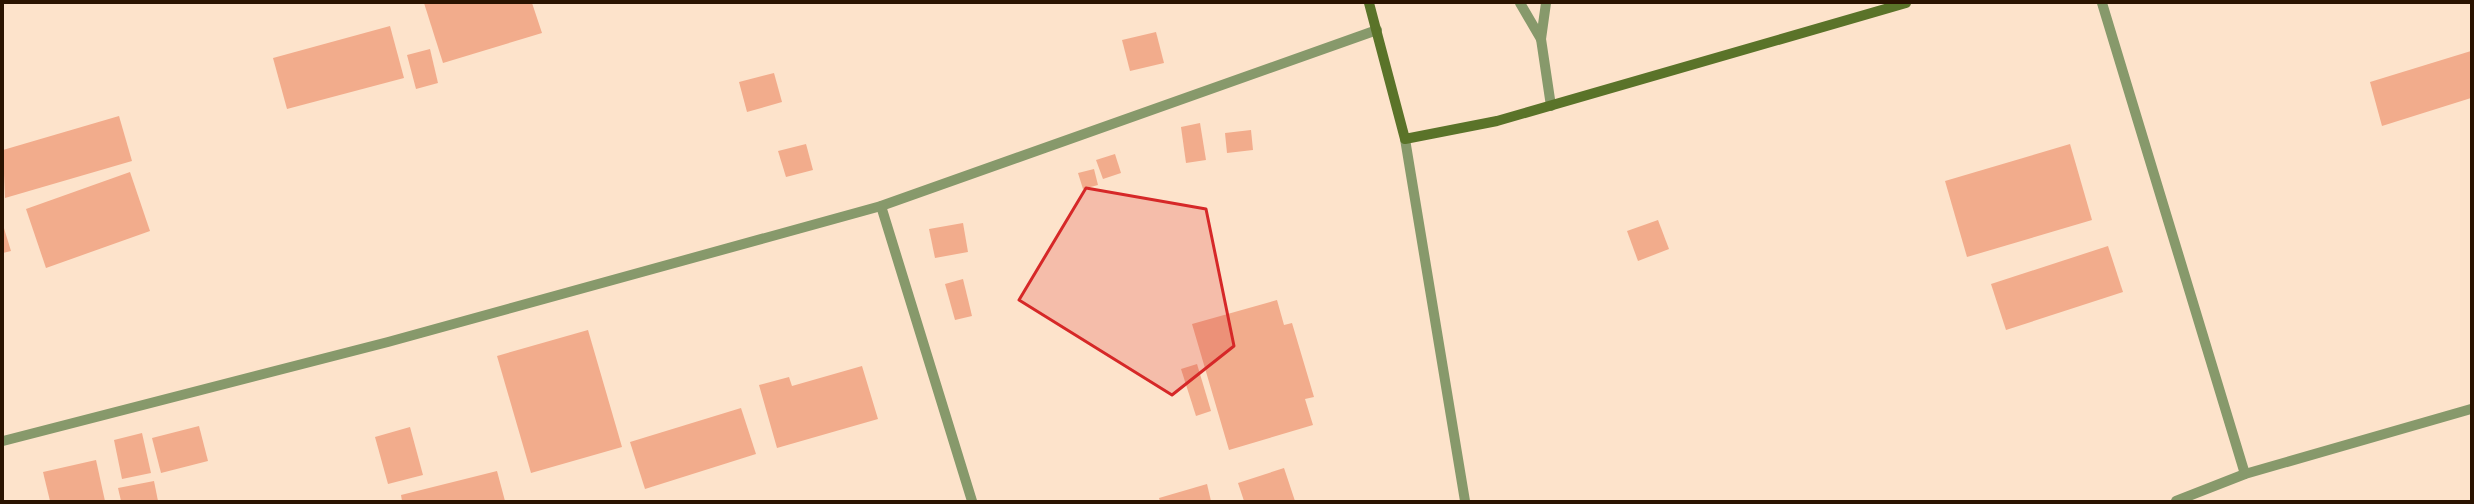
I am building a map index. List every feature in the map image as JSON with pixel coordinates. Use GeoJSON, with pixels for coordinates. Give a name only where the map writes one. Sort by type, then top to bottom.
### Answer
{"type":"FeatureCollection","features":[{"type":"Feature","properties":{"kind":"street"},"geometry":{"type":"LineString","coordinates":[[1370,3],[1405,139],[1465,501]]}},
{"type":"Feature","properties":{"kind":"street"},"geometry":{"type":"LineString","coordinates":[[1520,3],[1541,39]]}},
{"type":"Feature","properties":{"kind":"street"},"geometry":{"type":"LineString","coordinates":[[1546,3],[1541,39],[1551,106]]}},
{"type":"Feature","properties":{"kind":"street"},"geometry":{"type":"LineString","coordinates":[[1405,139],[1497,121],[1906,3]]}},
{"type":"Feature","properties":{"kind":"street"},"geometry":{"type":"LineString","coordinates":[[2102,3],[2245,474]]}},
{"type":"Feature","properties":{"kind":"street"},"geometry":{"type":"LineString","coordinates":[[3,441],[388,342],[881,206],[1377,30]]}},
{"type":"Feature","properties":{"kind":"street"},"geometry":{"type":"LineString","coordinates":[[881,206],[972,501]]}},
{"type":"Feature","properties":{"kind":"street"},"geometry":{"type":"LineString","coordinates":[[2176,501],[2245,474],[2471,409]]}},
{"type":"Feature","properties":{"kind":"highlighted area"},"geometry":{"type":"Polygon","coordinates":[[[1086,188],[1206,209],[1234,346],[1172,395],[1019,300],[1086,188]]]}},
{"type":"Feature","properties":{"kind":"building"},"geometry":{"type":"Polygon","coordinates":[[[424,3],[532,3],[542,33],[443,63],[424,3]]]}},
{"type":"Feature","properties":{"kind":"building"},"geometry":{"type":"Polygon","coordinates":[[[390,26],[404,78],[287,109],[273,58],[390,26]]]}},
{"type":"Feature","properties":{"kind":"building"},"geometry":{"type":"Polygon","coordinates":[[[1156,32],[1164,63],[1130,71],[1122,40],[1156,32]]]}},
{"type":"Feature","properties":{"kind":"building"},"geometry":{"type":"Polygon","coordinates":[[[430,49],[438,83],[416,89],[407,55],[430,49]]]}},
{"type":"Feature","properties":{"kind":"building"},"geometry":{"type":"Polygon","coordinates":[[[2471,51],[2471,98],[2382,126],[2370,82],[2471,51]]]}},
{"type":"Feature","properties":{"kind":"building"},"geometry":{"type":"Polygon","coordinates":[[[774,73],[782,102],[747,112],[739,82],[774,73]]]}},
{"type":"Feature","properties":{"kind":"building"},"geometry":{"type":"Polygon","coordinates":[[[119,116],[132,161],[5,198],[3,150],[119,116]]]}},
{"type":"Feature","properties":{"kind":"building"},"geometry":{"type":"Polygon","coordinates":[[[1200,123],[1206,160],[1186,163],[1181,127],[1200,123]]]}},
{"type":"Feature","properties":{"kind":"building"},"geometry":{"type":"Polygon","coordinates":[[[1251,130],[1253,150],[1227,153],[1225,133],[1251,130]]]}},
{"type":"Feature","properties":{"kind":"building"},"geometry":{"type":"Polygon","coordinates":[[[806,144],[813,170],[786,177],[778,151],[806,144]]]}},
{"type":"Feature","properties":{"kind":"building"},"geometry":{"type":"Polygon","coordinates":[[[2070,144],[2092,220],[1967,257],[1945,181],[2070,144]]]}},
{"type":"Feature","properties":{"kind":"building"},"geometry":{"type":"Polygon","coordinates":[[[1115,154],[1121,173],[1103,179],[1096,160],[1115,154]]]}},
{"type":"Feature","properties":{"kind":"building"},"geometry":{"type":"Polygon","coordinates":[[[1094,169],[1098,185],[1083,189],[1078,173],[1094,169]]]}},
{"type":"Feature","properties":{"kind":"building"},"geometry":{"type":"Polygon","coordinates":[[[130,172],[150,231],[46,268],[26,209],[130,172]]]}},
{"type":"Feature","properties":{"kind":"building"},"geometry":{"type":"Polygon","coordinates":[[[1658,220],[1669,249],[1638,261],[1627,231],[1658,220]]]}},
{"type":"Feature","properties":{"kind":"building"},"geometry":{"type":"Polygon","coordinates":[[[963,223],[968,252],[935,258],[929,229],[963,223]]]}},
{"type":"Feature","properties":{"kind":"building"},"geometry":{"type":"Polygon","coordinates":[[[3,225],[11,251],[3,253],[3,225]]]}},
{"type":"Feature","properties":{"kind":"building"},"geometry":{"type":"Polygon","coordinates":[[[2108,246],[2123,292],[2006,330],[1991,284],[2108,246]]]}},
{"type":"Feature","properties":{"kind":"building"},"geometry":{"type":"Polygon","coordinates":[[[963,279],[972,316],[955,320],[945,284],[963,279]]]}},
{"type":"Feature","properties":{"kind":"building"},"geometry":{"type":"Polygon","coordinates":[[[1277,300],[1284,325],[1292,323],[1314,397],[1305,399],[1313,425],[1229,450],[1192,324],[1277,300]]]}},
{"type":"Feature","properties":{"kind":"building"},"geometry":{"type":"Polygon","coordinates":[[[588,330],[622,447],[531,473],[497,356],[588,330]]]}},
{"type":"Feature","properties":{"kind":"building"},"geometry":{"type":"Polygon","coordinates":[[[1197,364],[1211,411],[1196,416],[1181,369],[1197,364]]]}},
{"type":"Feature","properties":{"kind":"building"},"geometry":{"type":"Polygon","coordinates":[[[862,366],[878,419],[777,448],[759,385],[789,377],[792,386],[862,366]]]}},
{"type":"Feature","properties":{"kind":"building"},"geometry":{"type":"Polygon","coordinates":[[[741,408],[756,454],[645,489],[630,442],[741,408]]]}},
{"type":"Feature","properties":{"kind":"building"},"geometry":{"type":"Polygon","coordinates":[[[199,426],[208,461],[161,473],[152,438],[199,426]]]}},
{"type":"Feature","properties":{"kind":"building"},"geometry":{"type":"Polygon","coordinates":[[[410,427],[423,475],[388,484],[375,437],[410,427]]]}},
{"type":"Feature","properties":{"kind":"building"},"geometry":{"type":"Polygon","coordinates":[[[142,433],[151,473],[122,479],[114,440],[142,433]]]}},
{"type":"Feature","properties":{"kind":"building"},"geometry":{"type":"Polygon","coordinates":[[[96,460],[105,501],[50,501],[43,472],[96,460]]]}},
{"type":"Feature","properties":{"kind":"building"},"geometry":{"type":"Polygon","coordinates":[[[1284,468],[1295,501],[1244,501],[1238,483],[1284,468]]]}},
{"type":"Feature","properties":{"kind":"building"},"geometry":{"type":"Polygon","coordinates":[[[497,471],[505,501],[402,501],[401,495],[497,471]]]}},
{"type":"Feature","properties":{"kind":"building"},"geometry":{"type":"Polygon","coordinates":[[[154,481],[158,501],[121,501],[118,488],[154,481]]]}},
{"type":"Feature","properties":{"kind":"building"},"geometry":{"type":"Polygon","coordinates":[[[1207,484],[1211,501],[1160,501],[1159,498],[1207,484]]]}}]}
